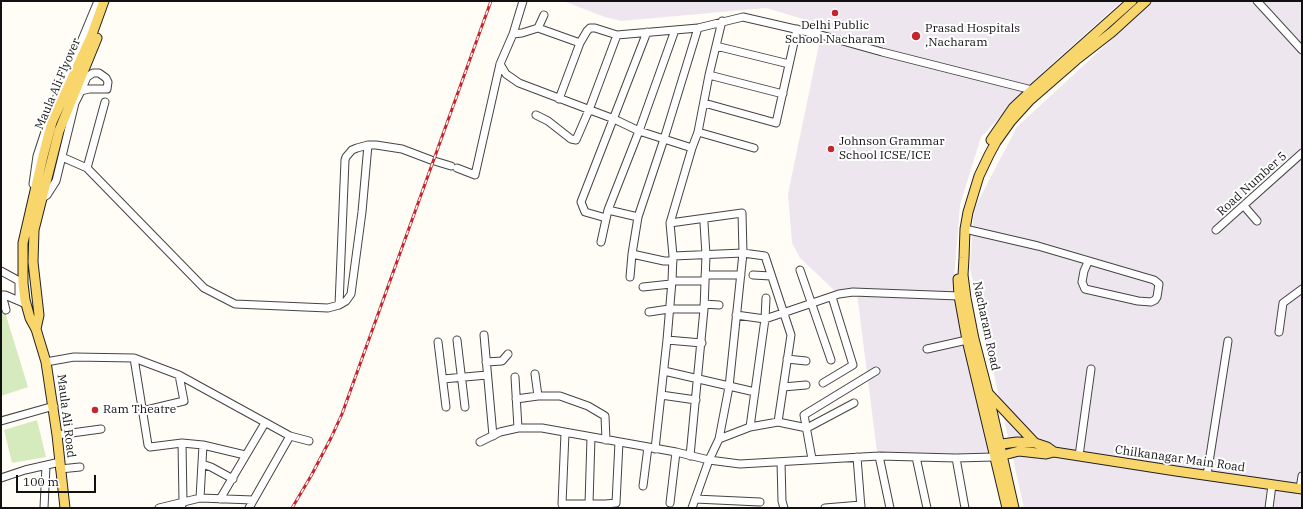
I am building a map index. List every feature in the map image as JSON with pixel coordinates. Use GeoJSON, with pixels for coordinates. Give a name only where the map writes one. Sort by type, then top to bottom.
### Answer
{"type":"FeatureCollection","features":[{"type":"Feature","properties":{"kind":"main road","name":"Maula Ali Flyover"},"geometry":{"type":"LineString","coordinates":[[37,200],[59,131],[110,1]]}},
{"type":"Feature","properties":{"kind":"main road","name":"Nacharam Road"},"geometry":{"type":"LineString","coordinates":[[995,445],[988,393],[974,339],[963,275],[965,229],[973,194],[988,155],[1011,121],[1034,92],[1132,1]]}},
{"type":"Feature","properties":{"kind":"main road","name":"Nacharam Road"},"geometry":{"type":"LineString","coordinates":[[1014,508],[998,456],[967,340],[958,296],[959,243],[962,215],[968,192],[988,143],[1013,108],[1112,32],[1146,1]]}},
{"type":"Feature","properties":{"kind":"main road","name":"Maula Ali Flyover"},"geometry":{"type":"LineString","coordinates":[[42,184],[52,122],[91,37],[98,2]]}},
{"type":"Feature","properties":{"kind":"main road","name":"Maula Ali Road"},"geometry":{"type":"LineString","coordinates":[[37,200],[33,217],[23,243],[21,282],[22,303],[36,329],[46,362],[54,406],[65,508]]}},
{"type":"Feature","properties":{"kind":"main road","name":"Maula Ali Road"},"geometry":{"type":"LineString","coordinates":[[33,217],[33,262],[39,315],[36,329]]}},
{"type":"Feature","properties":{"kind":"main road"},"geometry":{"type":"LineString","coordinates":[[22,263],[33,262]]}},
{"type":"Feature","properties":{"kind":"main road"},"geometry":{"type":"LineString","coordinates":[[988,393],[1035,443]]}},
{"type":"Feature","properties":{"kind":"main road"},"geometry":{"type":"LineString","coordinates":[[995,445],[1017,442],[1035,443],[1047,447],[1054,452]]}},
{"type":"Feature","properties":{"kind":"main road"},"geometry":{"type":"LineString","coordinates":[[998,456],[1019,451],[1046,454],[1054,452]]}},
{"type":"Feature","properties":{"kind":"main road","name":"Chilkanagar Main Road"},"geometry":{"type":"LineString","coordinates":[[1054,452],[1301,489]]}},
{"type":"Feature","properties":{"kind":"main road","name":"Nacharam Road"},"geometry":{"type":"LineString","coordinates":[[998,456],[1007,508]]}},
{"type":"Feature","properties":{"kind":"street"},"geometry":{"type":"LineString","coordinates":[[339,305],[345,160],[352,150],[368,145],[402,149],[475,175],[500,64],[513,34],[523,1]]}},
{"type":"Feature","properties":{"kind":"street"},"geometry":{"type":"LineString","coordinates":[[1257,1],[1302,50]]}},
{"type":"Feature","properties":{"kind":"street"},"geometry":{"type":"LineString","coordinates":[[81,91],[75,103],[56,182],[46,195],[37,200],[33,183],[36,161],[46,126],[55,101],[98,2]]}},
{"type":"Feature","properties":{"kind":"street"},"geometry":{"type":"LineString","coordinates":[[538,28],[544,15]]}},
{"type":"Feature","properties":{"kind":"street"},"geometry":{"type":"LineString","coordinates":[[559,99],[580,43],[590,28],[595,28],[617,35],[698,28],[743,17],[797,29],[1034,92]]}},
{"type":"Feature","properties":{"kind":"street"},"geometry":{"type":"LineString","coordinates":[[642,486],[652,448],[664,371],[672,283],[673,258],[670,223],[698,132],[709,75],[722,21]]}},
{"type":"Feature","properties":{"kind":"street"},"geometry":{"type":"LineString","coordinates":[[513,34],[538,28],[580,43]]}},
{"type":"Feature","properties":{"kind":"street"},"geometry":{"type":"LineString","coordinates":[[630,277],[638,217],[698,28]]}},
{"type":"Feature","properties":{"kind":"street"},"geometry":{"type":"LineString","coordinates":[[704,104],[776,123],[797,29]]}},
{"type":"Feature","properties":{"kind":"street"},"geometry":{"type":"LineString","coordinates":[[601,242],[608,210],[639,131],[674,30]]}},
{"type":"Feature","properties":{"kind":"street"},"geometry":{"type":"LineString","coordinates":[[606,218],[585,212],[581,202],[647,32]]}},
{"type":"Feature","properties":{"kind":"street"},"geometry":{"type":"LineString","coordinates":[[536,115],[548,121],[576,140],[617,35]]}},
{"type":"Feature","properties":{"kind":"street"},"geometry":{"type":"LineString","coordinates":[[716,46],[790,64]]}},
{"type":"Feature","properties":{"kind":"street"},"geometry":{"type":"LineString","coordinates":[[500,64],[506,74],[519,83],[639,131],[692,148]]}},
{"type":"Feature","properties":{"kind":"street"},"geometry":{"type":"LineString","coordinates":[[709,75],[783,94]]}},
{"type":"Feature","properties":{"kind":"street"},"geometry":{"type":"LineString","coordinates":[[87,168],[105,102]]}},
{"type":"Feature","properties":{"kind":"street"},"geometry":{"type":"LineString","coordinates":[[698,132],[754,148]]}},
{"type":"Feature","properties":{"kind":"street"},"geometry":{"type":"LineString","coordinates":[[62,157],[87,168],[204,288],[235,304],[328,308],[346,301],[351,294],[362,212],[368,145]]}},
{"type":"Feature","properties":{"kind":"street","name":"Road Number 5"},"geometry":{"type":"LineString","coordinates":[[1216,230],[1302,153]]}},
{"type":"Feature","properties":{"kind":"street"},"geometry":{"type":"LineString","coordinates":[[1244,206],[1257,221]]}},
{"type":"Feature","properties":{"kind":"street"},"geometry":{"type":"LineString","coordinates":[[608,210],[638,217]]}},
{"type":"Feature","properties":{"kind":"street"},"geometry":{"type":"LineString","coordinates":[[670,223],[742,213],[743,253],[729,387],[719,439],[709,460],[692,508]]}},
{"type":"Feature","properties":{"kind":"street"},"geometry":{"type":"LineString","coordinates":[[690,456],[702,343],[706,255],[704,223]]}},
{"type":"Feature","properties":{"kind":"street"},"geometry":{"type":"LineString","coordinates":[[965,229],[1038,246],[1158,282],[1160,286],[1157,297],[1151,302],[1138,301],[1085,288],[1082,282],[1084,271],[1088,262]]}},
{"type":"Feature","properties":{"kind":"street"},"geometry":{"type":"LineString","coordinates":[[632,254],[664,261],[673,258],[743,253],[765,256],[782,313],[791,335],[778,422]]}},
{"type":"Feature","properties":{"kind":"street"},"geometry":{"type":"LineString","coordinates":[[800,270],[831,360]]}},
{"type":"Feature","properties":{"kind":"street"},"geometry":{"type":"LineString","coordinates":[[1,271],[21,282]]}},
{"type":"Feature","properties":{"kind":"street"},"geometry":{"type":"LineString","coordinates":[[643,287],[705,278],[741,275]]}},
{"type":"Feature","properties":{"kind":"street"},"geometry":{"type":"LineString","coordinates":[[753,275],[771,276]]}},
{"type":"Feature","properties":{"kind":"street"},"geometry":{"type":"LineString","coordinates":[[1278,332],[1283,303],[1302,289]]}},
{"type":"Feature","properties":{"kind":"street"},"geometry":{"type":"LineString","coordinates":[[736,315],[765,318],[839,294],[853,292],[958,296]]}},
{"type":"Feature","properties":{"kind":"street"},"geometry":{"type":"LineString","coordinates":[[1,295],[22,303]]}},
{"type":"Feature","properties":{"kind":"street"},"geometry":{"type":"LineString","coordinates":[[1,295],[6,310]]}},
{"type":"Feature","properties":{"kind":"street"},"geometry":{"type":"LineString","coordinates":[[823,383],[853,365],[832,297]]}},
{"type":"Feature","properties":{"kind":"street"},"geometry":{"type":"LineString","coordinates":[[750,427],[765,318],[766,298]]}},
{"type":"Feature","properties":{"kind":"street"},"geometry":{"type":"LineString","coordinates":[[649,312],[719,305]]}},
{"type":"Feature","properties":{"kind":"street"},"geometry":{"type":"LineString","coordinates":[[484,335],[493,436]]}},
{"type":"Feature","properties":{"kind":"street"},"geometry":{"type":"LineString","coordinates":[[457,340],[465,407]]}},
{"type":"Feature","properties":{"kind":"street"},"geometry":{"type":"LineString","coordinates":[[667,340],[702,343]]}},
{"type":"Feature","properties":{"kind":"street"},"geometry":{"type":"LineString","coordinates":[[927,349],[967,340]]}},
{"type":"Feature","properties":{"kind":"street"},"geometry":{"type":"LineString","coordinates":[[438,342],[446,407]]}},
{"type":"Feature","properties":{"kind":"street"},"geometry":{"type":"LineString","coordinates":[[1207,475],[1228,342]]}},
{"type":"Feature","properties":{"kind":"street"},"geometry":{"type":"LineString","coordinates":[[486,362],[502,361],[508,354]]}},
{"type":"Feature","properties":{"kind":"street"},"geometry":{"type":"LineString","coordinates":[[46,362],[74,357],[134,358],[179,375],[290,436],[309,441]]}},
{"type":"Feature","properties":{"kind":"street"},"geometry":{"type":"LineString","coordinates":[[134,358],[148,446],[182,443],[203,445],[245,455]]}},
{"type":"Feature","properties":{"kind":"street"},"geometry":{"type":"LineString","coordinates":[[787,359],[806,361]]}},
{"type":"Feature","properties":{"kind":"street"},"geometry":{"type":"LineString","coordinates":[[1079,456],[1090,369]]}},
{"type":"Feature","properties":{"kind":"street"},"geometry":{"type":"LineString","coordinates":[[664,371],[755,392]]}},
{"type":"Feature","properties":{"kind":"street"},"geometry":{"type":"LineString","coordinates":[[812,459],[804,415],[876,371]]}},
{"type":"Feature","properties":{"kind":"street"},"geometry":{"type":"LineString","coordinates":[[535,374],[538,396]]}},
{"type":"Feature","properties":{"kind":"street"},"geometry":{"type":"LineString","coordinates":[[142,411],[184,401],[179,375]]}},
{"type":"Feature","properties":{"kind":"street"},"geometry":{"type":"LineString","coordinates":[[443,379],[487,375]]}},
{"type":"Feature","properties":{"kind":"street"},"geometry":{"type":"LineString","coordinates":[[515,377],[518,428]]}},
{"type":"Feature","properties":{"kind":"street"},"geometry":{"type":"LineString","coordinates":[[783,387],[806,385]]}},
{"type":"Feature","properties":{"kind":"street"},"geometry":{"type":"LineString","coordinates":[[661,395],[696,400]]}},
{"type":"Feature","properties":{"kind":"street"},"geometry":{"type":"LineString","coordinates":[[516,399],[538,396],[560,396],[588,406],[605,416],[606,440]]}},
{"type":"Feature","properties":{"kind":"street"},"geometry":{"type":"LineString","coordinates":[[719,439],[750,427],[778,422],[807,428],[854,403]]}},
{"type":"Feature","properties":{"kind":"street"},"geometry":{"type":"LineString","coordinates":[[1,421],[54,406]]}},
{"type":"Feature","properties":{"kind":"street"},"geometry":{"type":"LineString","coordinates":[[220,500],[265,423]]}},
{"type":"Feature","properties":{"kind":"street"},"geometry":{"type":"LineString","coordinates":[[480,442],[500,432],[518,428],[542,428],[676,452],[709,460],[740,464],[879,456],[956,458],[998,456]]}},
{"type":"Feature","properties":{"kind":"street"},"geometry":{"type":"LineString","coordinates":[[57,435],[101,429]]}},
{"type":"Feature","properties":{"kind":"street"},"geometry":{"type":"LineString","coordinates":[[564,433],[562,504],[616,503],[620,442]]}},
{"type":"Feature","properties":{"kind":"street"},"geometry":{"type":"LineString","coordinates":[[249,508],[290,436]]}},
{"type":"Feature","properties":{"kind":"street"},"geometry":{"type":"LineString","coordinates":[[589,504],[591,437]]}},
{"type":"Feature","properties":{"kind":"street"},"geometry":{"type":"LineString","coordinates":[[182,443],[183,506]]}},
{"type":"Feature","properties":{"kind":"street"},"geometry":{"type":"LineString","coordinates":[[200,498],[203,445]]}},
{"type":"Feature","properties":{"kind":"street"},"geometry":{"type":"LineString","coordinates":[[670,503],[676,452]]}},
{"type":"Feature","properties":{"kind":"street"},"geometry":{"type":"LineString","coordinates":[[879,456],[890,508]]}},
{"type":"Feature","properties":{"kind":"street"},"geometry":{"type":"LineString","coordinates":[[825,508],[861,506],[857,457]]}},
{"type":"Feature","properties":{"kind":"street"},"geometry":{"type":"LineString","coordinates":[[916,457],[927,508]]}},
{"type":"Feature","properties":{"kind":"street"},"geometry":{"type":"LineString","coordinates":[[956,458],[965,508]]}},
{"type":"Feature","properties":{"kind":"street"},"geometry":{"type":"LineString","coordinates":[[781,462],[782,501],[784,508]]}},
{"type":"Feature","properties":{"kind":"street"},"geometry":{"type":"LineString","coordinates":[[202,464],[211,467],[233,479]]}},
{"type":"Feature","properties":{"kind":"street"},"geometry":{"type":"LineString","coordinates":[[1,478],[25,470],[46,466],[60,465],[80,467]]}},
{"type":"Feature","properties":{"kind":"street"},"geometry":{"type":"LineString","coordinates":[[44,508],[46,466]]}},
{"type":"Feature","properties":{"kind":"street"},"geometry":{"type":"LineString","coordinates":[[1301,489],[1302,476]]}},
{"type":"Feature","properties":{"kind":"street"},"geometry":{"type":"LineString","coordinates":[[1269,508],[1272,485]]}},
{"type":"Feature","properties":{"kind":"street"},"geometry":{"type":"LineString","coordinates":[[159,508],[183,506],[200,498],[220,500],[254,500]]}},
{"type":"Feature","properties":{"kind":"street"},"geometry":{"type":"LineString","coordinates":[[695,499],[760,502]]}},
{"type":"Feature","properties":{"kind":"shaded area"},"geometry":{"type":"Polygon","coordinates":[[[563,1],[1122,1],[1043,72],[981,137],[960,205],[954,280],[989,456],[877,452],[857,294],[837,293],[800,258],[792,243],[788,194],[823,25],[766,8],[621,21],[605,17],[563,1]]]}},
{"type":"Feature","properties":{"kind":"shaded area"},"geometry":{"type":"Polygon","coordinates":[[[1153,1],[1302,1],[1302,508],[1024,508],[970,268],[974,209],[1017,127],[1153,1]]]}},
{"type":"Feature","properties":{"kind":"green space"},"geometry":{"type":"Polygon","coordinates":[[[5,312],[28,387],[1,396],[1,313],[5,312]]]}},
{"type":"Feature","properties":{"kind":"green space"},"geometry":{"type":"Polygon","coordinates":[[[37,420],[46,457],[12,463],[4,430],[37,420]]]}},
{"type":"Feature","properties":{"kind":"railway"},"geometry":{"type":"LineString","coordinates":[[292,508],[311,476],[342,414],[491,1]]}},
{"type":"Feature","properties":{"kind":"place","name":"Delhi Public School Nacharam"},"geometry":{"type":"Point","coordinates":[835,13]}},
{"type":"Feature","properties":{"kind":"place","name":"Prasad Hospitals ,Nacharam"},"geometry":{"type":"Point","coordinates":[916,36]}},
{"type":"Feature","properties":{"kind":"place","name":"Johnson Grammar School ICSE/ICE"},"geometry":{"type":"Point","coordinates":[831,149]}},
{"type":"Feature","properties":{"kind":"place","name":"Ram Theatre"},"geometry":{"type":"Point","coordinates":[95,410]}}]}
